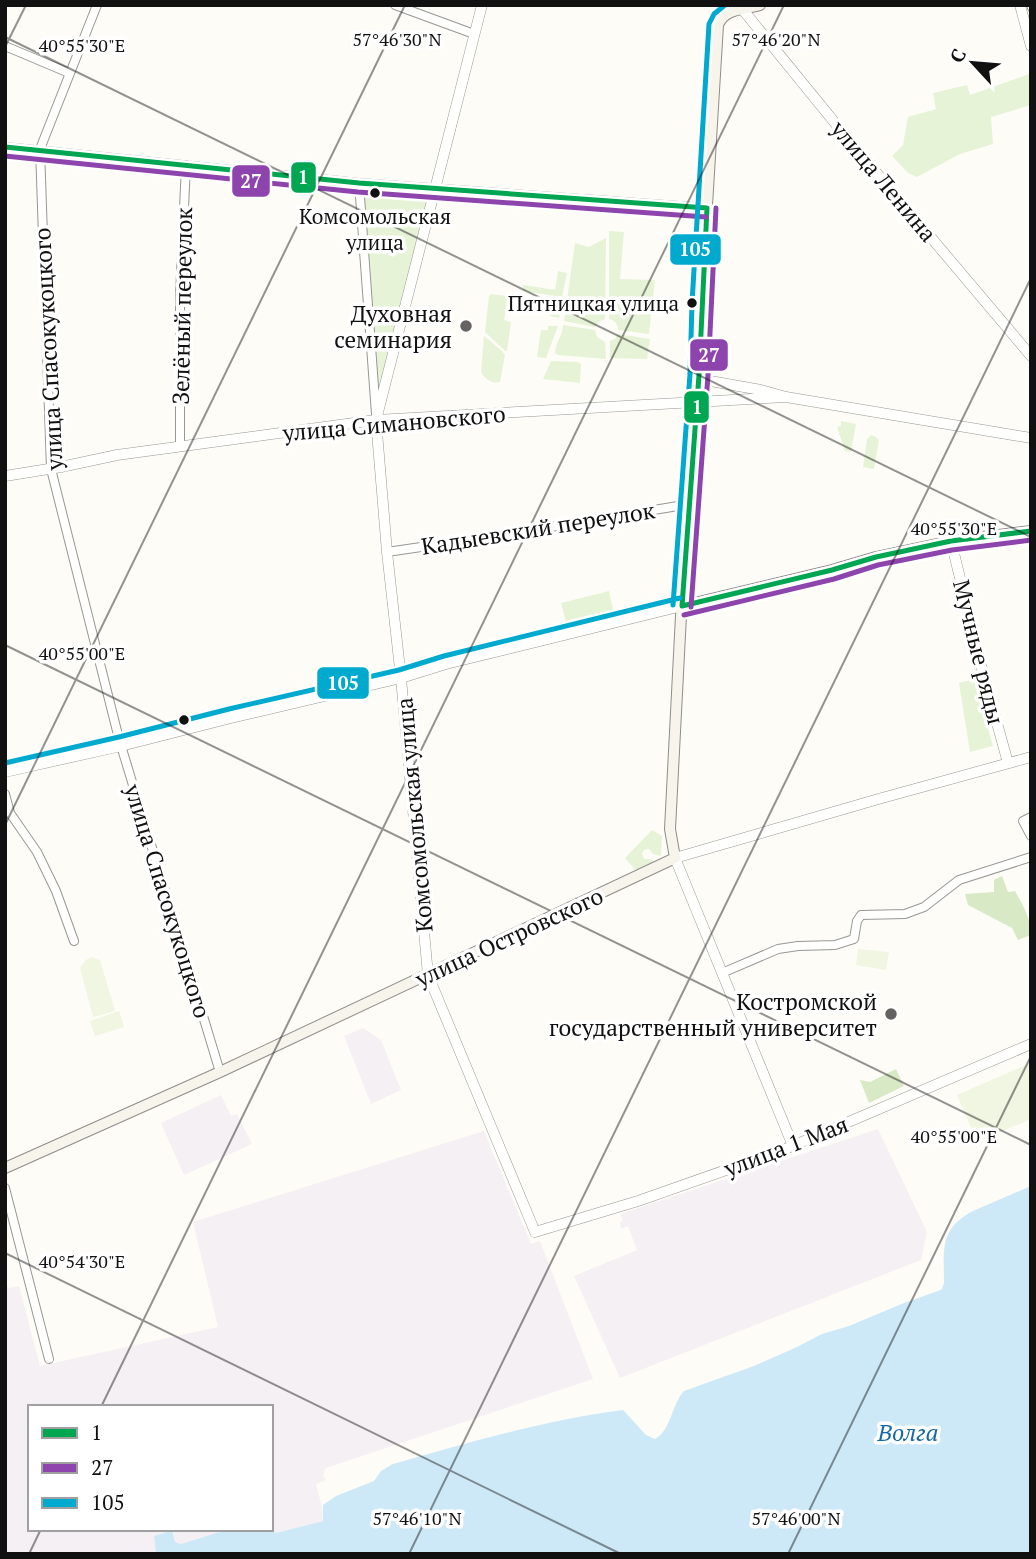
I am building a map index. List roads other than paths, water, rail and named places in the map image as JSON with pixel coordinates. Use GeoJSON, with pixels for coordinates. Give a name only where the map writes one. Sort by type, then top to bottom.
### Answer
{"type":"FeatureCollection","features":[{"type":"Feature","properties":{"kind":"main road"},"geometry":{"type":"LineString","coordinates":[[675,858],[670,829],[718,26],[728,12],[760,5]]}},
{"type":"Feature","properties":{"kind":"main road"},"geometry":{"type":"LineString","coordinates":[[682,606],[876,557],[951,541],[1031,531]]}},
{"type":"Feature","properties":{"kind":"main road","name":"улица Островского"},"geometry":{"type":"LineString","coordinates":[[5,1168],[220,1072],[675,858]]}},
{"type":"Feature","properties":{"kind":"street"},"geometry":{"type":"LineString","coordinates":[[40,149],[97,5]]}},
{"type":"Feature","properties":{"kind":"street"},"geometry":{"type":"LineString","coordinates":[[395,5],[474,34]]}},
{"type":"Feature","properties":{"kind":"street","name":"Комсомольская улица"},"geometry":{"type":"LineString","coordinates":[[376,420],[482,5]]}},
{"type":"Feature","properties":{"kind":"street"},"geometry":{"type":"LineString","coordinates":[[1020,5],[1031,46]]}},
{"type":"Feature","properties":{"kind":"street","name":"улица Ленина"},"geometry":{"type":"LineString","coordinates":[[741,8],[1031,356]]}},
{"type":"Feature","properties":{"kind":"street"},"geometry":{"type":"LineString","coordinates":[[5,46],[69,73]]}},
{"type":"Feature","properties":{"kind":"street"},"geometry":{"type":"LineString","coordinates":[[5,147],[359,183],[706,208]]}},
{"type":"Feature","properties":{"kind":"street","name":"улица Спасокукоцкого"},"geometry":{"type":"LineString","coordinates":[[40,149],[51,469],[121,746],[220,1072]]}},
{"type":"Feature","properties":{"kind":"street","name":"Зелёный переулок"},"geometry":{"type":"LineString","coordinates":[[180,447],[180,295],[186,165]]}},
{"type":"Feature","properties":{"kind":"street","name":"Комсомольская улица"},"geometry":{"type":"LineString","coordinates":[[359,183],[387,552],[428,975],[535,1232]]}},
{"type":"Feature","properties":{"kind":"street","name":"улица Симановского"},"geometry":{"type":"LineString","coordinates":[[699,379],[786,397],[1031,438]]}},
{"type":"Feature","properties":{"kind":"street","name":"улица Симановского"},"geometry":{"type":"LineString","coordinates":[[5,477],[117,455],[376,420],[786,397]]}},
{"type":"Feature","properties":{"kind":"street","name":"Кадыевский переулок"},"geometry":{"type":"LineString","coordinates":[[387,552],[503,536],[690,504]]}},
{"type":"Feature","properties":{"kind":"street","name":"Мучные ряды"},"geometry":{"type":"LineString","coordinates":[[951,541],[1008,763]]}},
{"type":"Feature","properties":{"kind":"street"},"geometry":{"type":"LineString","coordinates":[[5,772],[401,678],[446,664],[682,606]]}},
{"type":"Feature","properties":{"kind":"street","name":"улица Островского"},"geometry":{"type":"LineString","coordinates":[[675,858],[1031,757]]}},
{"type":"Feature","properties":{"kind":"street"},"geometry":{"type":"LineString","coordinates":[[5,794],[10,813],[37,852],[56,891],[74,941]]}},
{"type":"Feature","properties":{"kind":"street"},"geometry":{"type":"LineString","coordinates":[[1027,819],[1031,836]]}},
{"type":"Feature","properties":{"kind":"street"},"geometry":{"type":"LineString","coordinates":[[722,972],[778,949],[835,944],[854,939],[857,921],[861,915],[905,914],[924,907],[960,880],[1031,857]]}},
{"type":"Feature","properties":{"kind":"street"},"geometry":{"type":"LineString","coordinates":[[675,858],[793,1146]]}},
{"type":"Feature","properties":{"kind":"street","name":"улица 1 Мая"},"geometry":{"type":"LineString","coordinates":[[535,1232],[648,1197],[793,1146],[1031,1044]]}},
{"type":"Feature","properties":{"kind":"street"},"geometry":{"type":"LineString","coordinates":[[5,1188],[48,1359]]}},
{"type":"Feature","properties":{"kind":"water","name":"Волга"},"geometry":{"type":"Polygon","coordinates":[[[1031,1186],[1031,1554],[156,1554],[154,1536],[169,1531],[172,1531],[175,1542],[181,1544],[228,1531],[276,1533],[323,1521],[323,1505],[336,1496],[374,1481],[381,1471],[393,1464],[536,1426],[623,1410],[646,1435],[655,1439],[665,1429],[684,1391],[754,1366],[822,1334],[942,1289],[944,1250],[949,1233],[954,1225],[973,1211],[1031,1186]]]}},
{"type":"Feature","properties":{"kind":"place","name":"Комсомольская улица"},"geometry":{"type":"Point","coordinates":[375,193]}},
{"type":"Feature","properties":{"kind":"place","name":"Пятницкая улица"},"geometry":{"type":"Point","coordinates":[692,303]}},
{"type":"Feature","properties":{"kind":"place","name":"Духовная семинария"},"geometry":{"type":"Point","coordinates":[466,326]}},
{"type":"Feature","properties":{"kind":"place","name":"Костромской государственный университет"},"geometry":{"type":"Point","coordinates":[891,1014]}}]}
